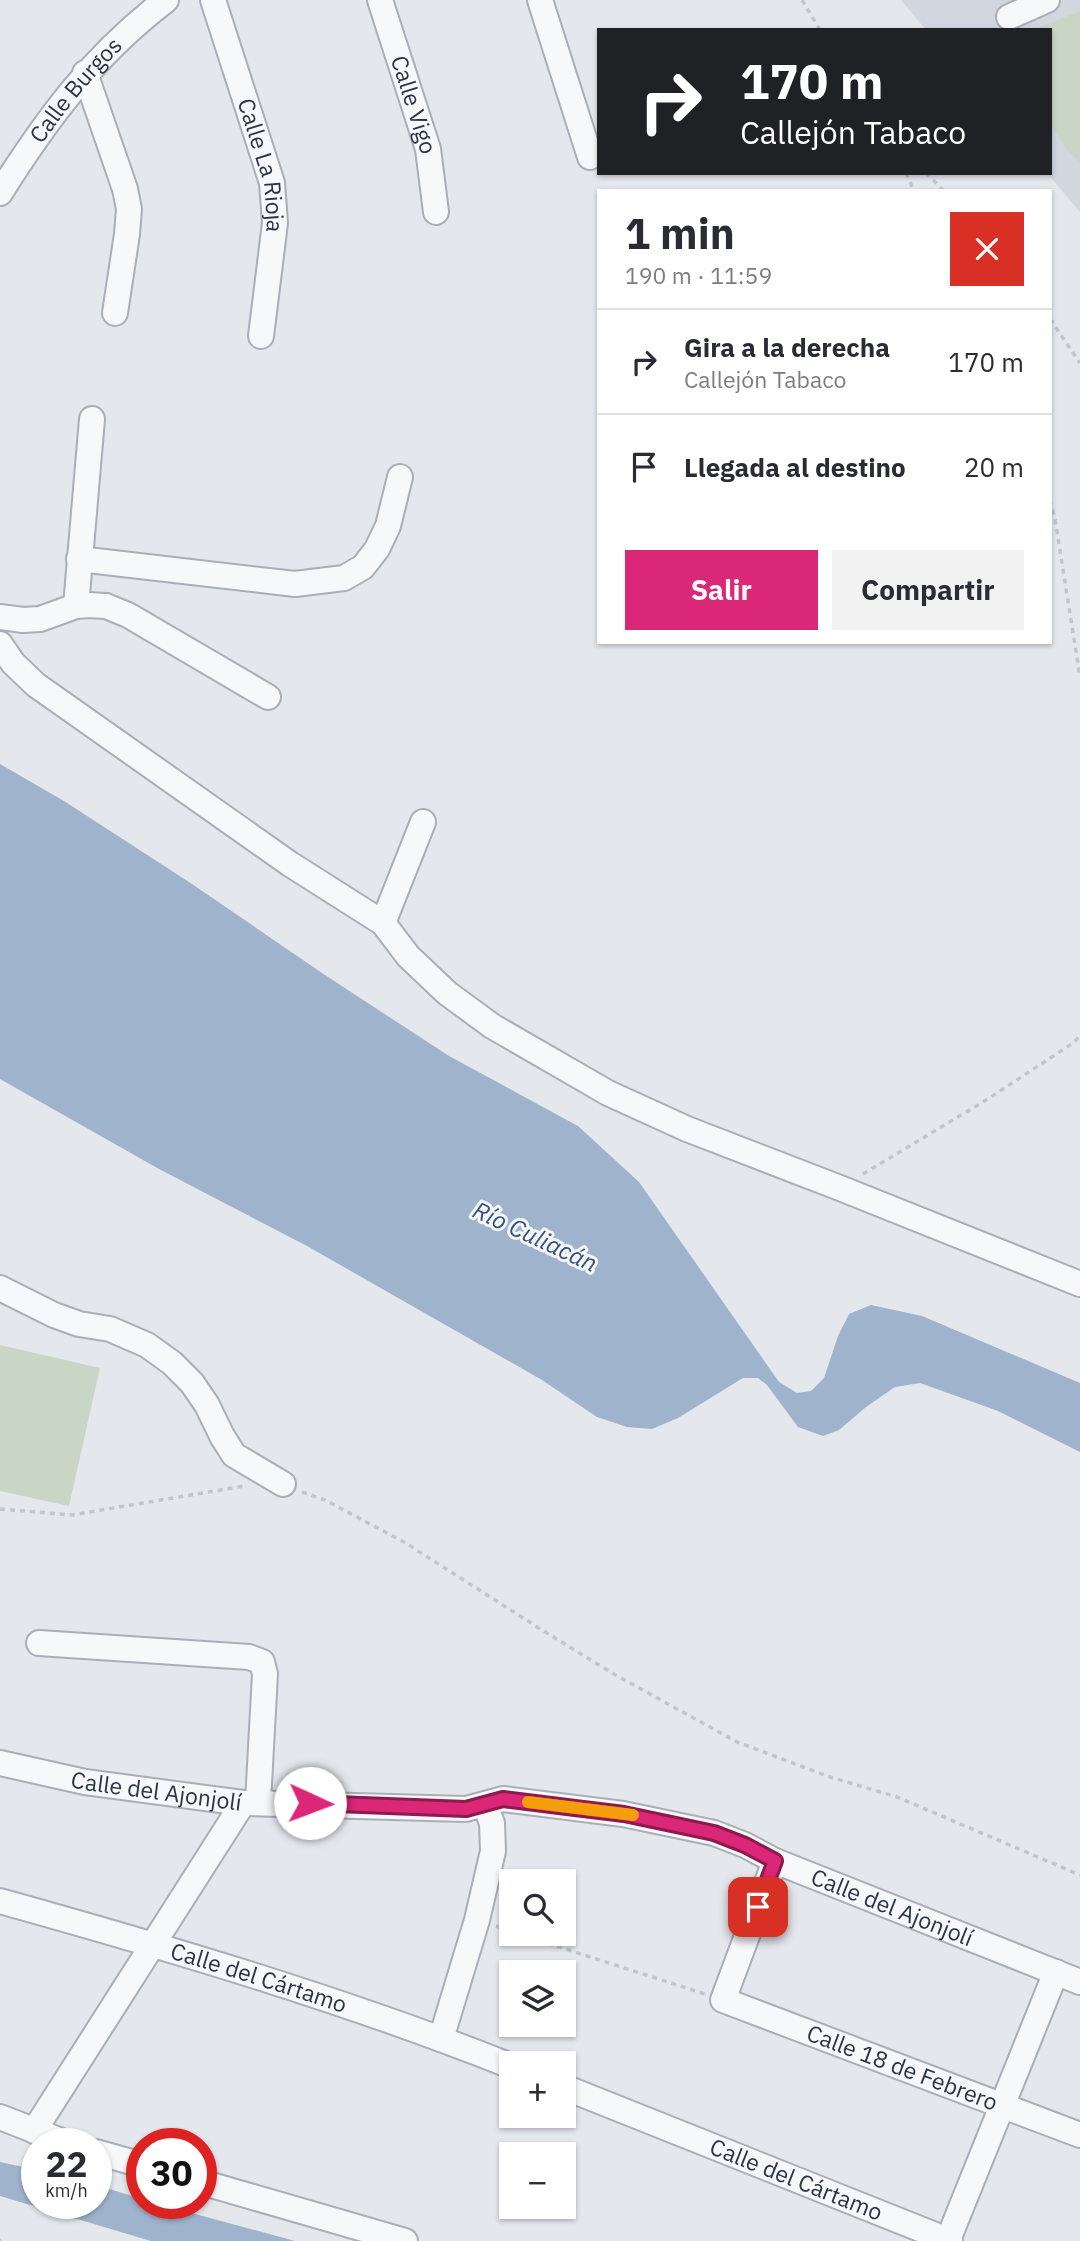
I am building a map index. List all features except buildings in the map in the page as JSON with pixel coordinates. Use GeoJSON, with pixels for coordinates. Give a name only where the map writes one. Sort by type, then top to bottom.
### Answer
{"type":"FeatureCollection","features":[{"type":"Feature","properties":{"kind":"street","name":"Calle La Rioja"},"geometry":{"type":"LineString","coordinates":[[213,0],[272,183],[275,223],[261,336]]}},
{"type":"Feature","properties":{"kind":"street","name":"Calle Vigo"},"geometry":{"type":"LineString","coordinates":[[380,0],[428,149],[436,212]]}},
{"type":"Feature","properties":{"kind":"street"},"geometry":{"type":"LineString","coordinates":[[540,0],[590,157]]}},
{"type":"Feature","properties":{"kind":"street"},"geometry":{"type":"LineString","coordinates":[[1009,17],[1047,0]]}},
{"type":"Feature","properties":{"kind":"street","name":"Calle Burgos"},"geometry":{"type":"LineString","coordinates":[[0,193],[41,130],[85,73],[163,1]]}},
{"type":"Feature","properties":{"kind":"street"},"geometry":{"type":"LineString","coordinates":[[85,73],[125,189],[129,209],[115,313]]}},
{"type":"Feature","properties":{"kind":"street"},"geometry":{"type":"LineString","coordinates":[[76,606],[92,419]]}},
{"type":"Feature","properties":{"kind":"street"},"geometry":{"type":"LineString","coordinates":[[79,559],[295,584],[344,578],[363,567],[377,549],[388,526],[400,477]]}},
{"type":"Feature","properties":{"kind":"street"},"geometry":{"type":"LineString","coordinates":[[0,617],[40,619],[76,606],[106,606],[128,615],[268,697]]}},
{"type":"Feature","properties":{"kind":"street"},"geometry":{"type":"LineString","coordinates":[[0,645],[13,663],[36,685],[290,864],[383,923],[408,956],[447,993],[492,1026],[619,1098],[687,1129],[1080,1284]]}},
{"type":"Feature","properties":{"kind":"street"},"geometry":{"type":"LineString","coordinates":[[383,923],[423,822]]}},
{"type":"Feature","properties":{"kind":"street"},"geometry":{"type":"LineString","coordinates":[[0,1288],[54,1315],[79,1324],[110,1329],[148,1345],[173,1363],[191,1383],[207,1405],[234,1455],[283,1485]]}},
{"type":"Feature","properties":{"kind":"street"},"geometry":{"type":"LineString","coordinates":[[36,2128],[152,1943],[251,1802],[265,1674],[262,1662],[249,1657],[40,1643]]}},
{"type":"Feature","properties":{"kind":"street","name":"Calle del Ajonjolí"},"geometry":{"type":"LineString","coordinates":[[0,1763],[85,1782],[251,1802],[466,1809],[503,1799],[624,1814],[714,1833],[775,1861],[1080,1982]]}},
{"type":"Feature","properties":{"kind":"street"},"geometry":{"type":"LineString","coordinates":[[441,2039],[477,1920],[492,1851],[492,1823],[485,1805]]}},
{"type":"Feature","properties":{"kind":"street"},"geometry":{"type":"LineString","coordinates":[[723,2000],[775,1861]]}},
{"type":"Feature","properties":{"kind":"street","name":"Calle del Cártamo"},"geometry":{"type":"LineString","coordinates":[[0,1901],[152,1943],[441,2039],[499,2062]]}},
{"type":"Feature","properties":{"kind":"street"},"geometry":{"type":"LineString","coordinates":[[949,2241],[1056,1972]]}},
{"type":"Feature","properties":{"kind":"street","name":"Calle 18 de Febrero"},"geometry":{"type":"LineString","coordinates":[[723,2000],[1080,2136]]}},
{"type":"Feature","properties":{"kind":"street","name":"Calle del Cártamo"},"geometry":{"type":"LineString","coordinates":[[576,2092],[949,2241]]}},
{"type":"Feature","properties":{"kind":"street"},"geometry":{"type":"LineString","coordinates":[[0,2118],[26,2128]]}},
{"type":"Feature","properties":{"kind":"street"},"geometry":{"type":"LineString","coordinates":[[217,2187],[405,2241]]}},
{"type":"Feature","properties":{"kind":"path"},"geometry":{"type":"LineString","coordinates":[[802,0],[819,28]]}},
{"type":"Feature","properties":{"kind":"path"},"geometry":{"type":"LineString","coordinates":[[928,175],[942,189]]}},
{"type":"Feature","properties":{"kind":"path"},"geometry":{"type":"LineString","coordinates":[[1052,322],[1080,363]]}},
{"type":"Feature","properties":{"kind":"path"},"geometry":{"type":"LineString","coordinates":[[1052,508],[1080,677]]}},
{"type":"Feature","properties":{"kind":"path"},"geometry":{"type":"LineString","coordinates":[[840,1188],[991,1097],[1080,1036]]}},
{"type":"Feature","properties":{"kind":"path"},"geometry":{"type":"LineString","coordinates":[[283,1485],[325,1500],[404,1542],[565,1644],[737,1742],[830,1777],[897,1797],[1080,1875]]}},
{"type":"Feature","properties":{"kind":"path"},"geometry":{"type":"LineString","coordinates":[[0,1509],[72,1515],[250,1486]]}},
{"type":"Feature","properties":{"kind":"path"},"geometry":{"type":"LineString","coordinates":[[556,1946],[723,2000]]}},
{"type":"Feature","properties":{"kind":"shaded area"},"geometry":{"type":"Polygon","coordinates":[[[901,0],[1080,0],[1080,212],[1049,175],[1052,175],[1052,28],[924,28],[901,0]]]}},
{"type":"Feature","properties":{"kind":"green space"},"geometry":{"type":"Polygon","coordinates":[[[1080,11],[1080,162],[1068,151],[1052,127],[1052,28],[1038,28],[1080,11]]]}},
{"type":"Feature","properties":{"kind":"green space"},"geometry":{"type":"Polygon","coordinates":[[[0,1345],[100,1368],[69,1506],[0,1491],[0,1345]]]}},
{"type":"Feature","properties":{"kind":"water","name":"Río Culiacán"},"geometry":{"type":"Polygon","coordinates":[[[0,764],[64,801],[192,884],[449,1056],[578,1126],[639,1182],[779,1382],[797,1393],[811,1391],[824,1378],[838,1336],[849,1314],[871,1305],[922,1316],[1080,1383],[1080,1452],[998,1411],[920,1383],[895,1387],[839,1430],[823,1436],[798,1427],[767,1385],[758,1378],[743,1378],[678,1418],[652,1429],[627,1427],[597,1417],[542,1380],[307,1246],[159,1169],[0,1079],[0,764]]]}},
{"type":"Feature","properties":{"kind":"water"},"geometry":{"type":"Polygon","coordinates":[[[0,2162],[21,2167],[21,2202],[0,2196],[0,2162]]]}},
{"type":"Feature","properties":{"kind":"water"},"geometry":{"type":"Polygon","coordinates":[[[112,2190],[126,2194],[126,2219],[214,2219],[295,2241],[151,2241],[77,2219],[112,2219],[112,2190]]]}},
{"type":"Feature","properties":{"kind":"slow traffic"},"geometry":{"type":"LineString","coordinates":[[528,1802],[633,1815]]}},
{"type":"Feature","properties":{"kind":"route"},"geometry":{"type":"LineString","coordinates":[[310,1803],[466,1809],[503,1799],[624,1814],[714,1833],[775,1861],[758,1907]]}}]}
